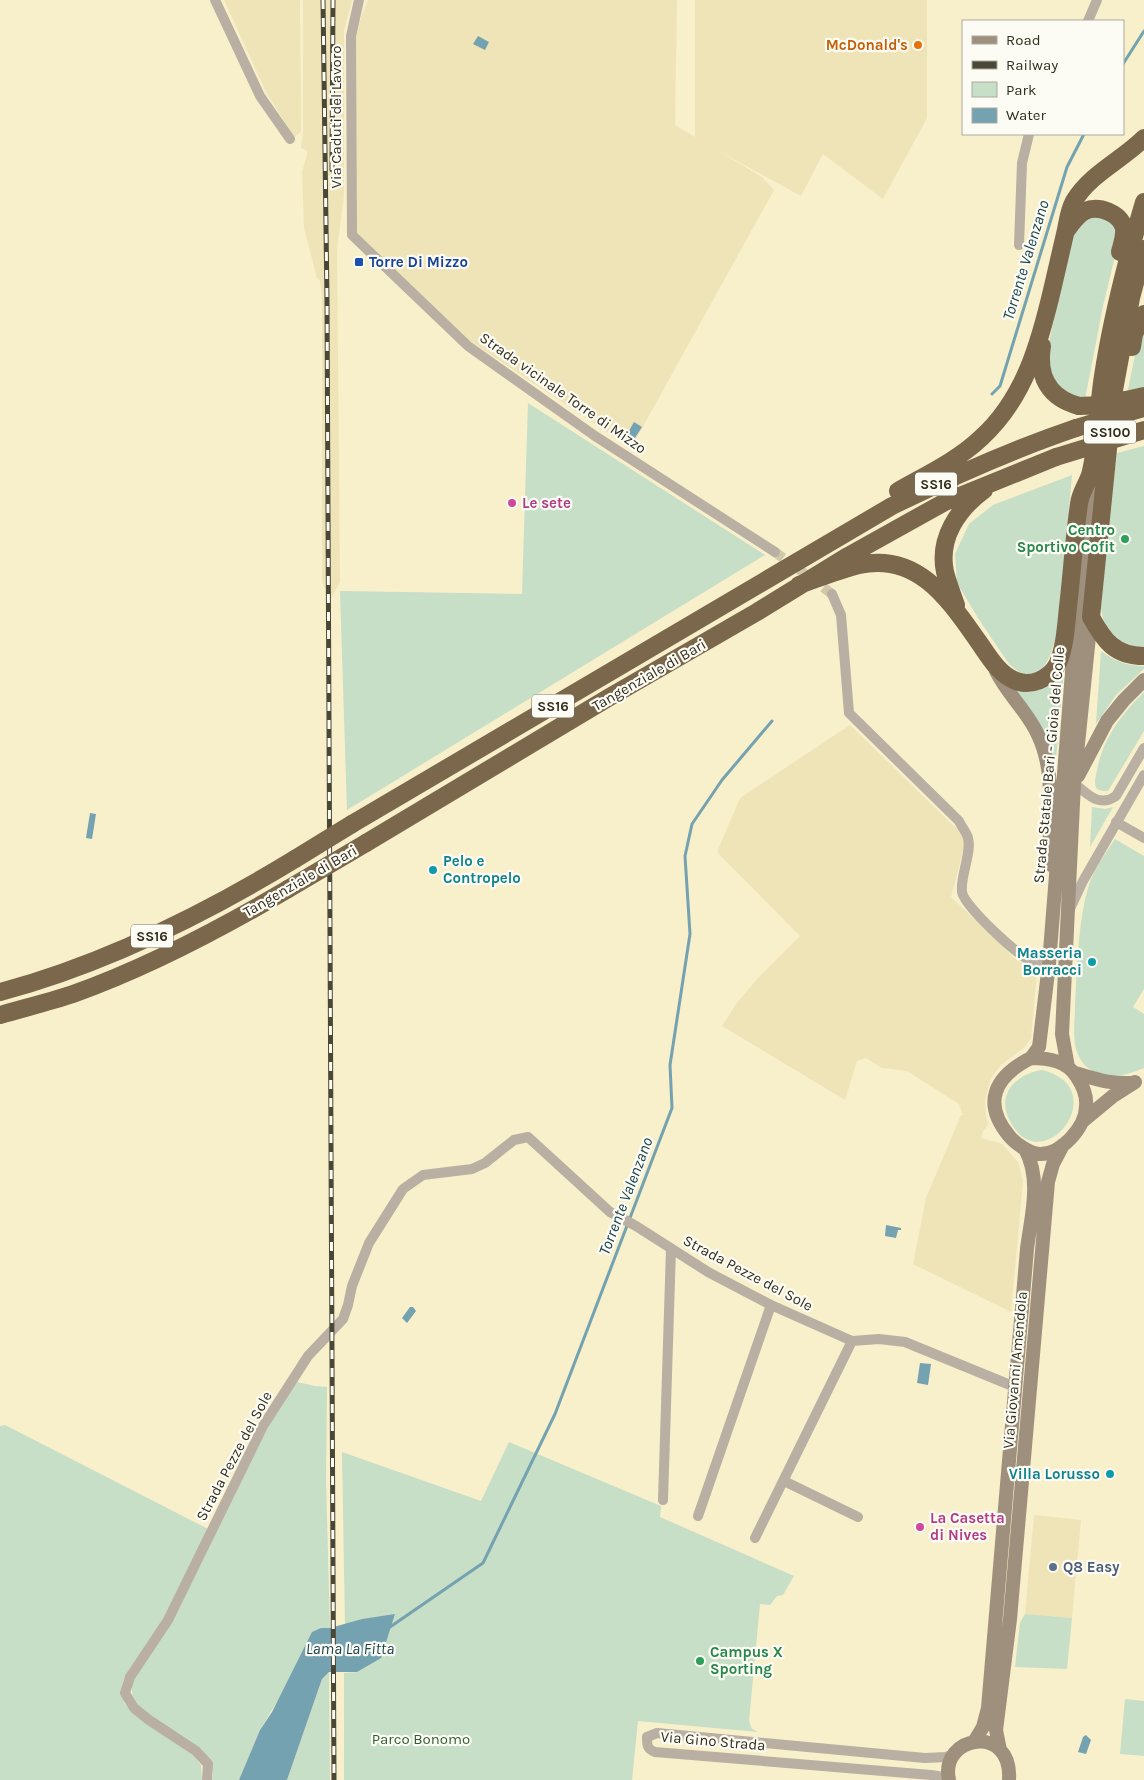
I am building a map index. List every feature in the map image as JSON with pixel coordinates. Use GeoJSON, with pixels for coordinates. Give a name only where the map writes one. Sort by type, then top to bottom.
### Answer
{"type":"FeatureCollection","features":[{"type":"Feature","properties":{"kind":"highway"},"geometry":{"type":"LineString","coordinates":[[811,554],[857,513],[959,455],[980,439],[1000,419],[1025,379],[1045,319],[1069,212],[1084,187],[1130,152],[1144,138]]}},
{"type":"Feature","properties":{"kind":"highway","name":"SS100"},"geometry":{"type":"LineString","coordinates":[[991,660],[1016,681],[1028,683],[1040,681],[1050,674],[1056,666],[1060,655],[1067,623],[1079,501],[1091,472],[1103,376],[1127,261],[1144,202]]}},
{"type":"Feature","properties":{"kind":"highway"},"geometry":{"type":"LineString","coordinates":[[1066,231],[1077,216],[1086,210],[1098,208],[1110,212],[1120,220],[1124,228],[1124,239],[1100,341],[1103,376]]}},
{"type":"Feature","properties":{"kind":"highway","name":"SS100"},"geometry":{"type":"LineString","coordinates":[[1091,617],[1122,401],[1131,298],[1144,248]]}},
{"type":"Feature","properties":{"kind":"highway"},"geometry":{"type":"LineString","coordinates":[[1122,401],[1134,334],[1144,314]]}},
{"type":"Feature","properties":{"kind":"highway"},"geometry":{"type":"LineString","coordinates":[[1045,319],[1040,358],[1042,372],[1047,384],[1055,394],[1066,402],[1079,406],[1101,405],[1144,396]]}},
{"type":"Feature","properties":{"kind":"highway","name":"Tangenziale di Bari"},"geometry":{"type":"LineString","coordinates":[[0,992],[66,972],[133,945],[206,910],[892,506],[950,477],[1018,448],[1076,428],[1122,401],[1144,408]]}},
{"type":"Feature","properties":{"kind":"highway","name":"Tangenziale di Bari"},"geometry":{"type":"LineString","coordinates":[[0,1015],[73,994],[144,964],[213,931],[366,843],[608,698],[757,612],[848,556],[945,502],[1056,457],[1144,430]]}},
{"type":"Feature","properties":{"kind":"highway"},"geometry":{"type":"LineString","coordinates":[[960,615],[945,572],[945,545],[948,532],[957,516],[976,496],[1002,478]]}},
{"type":"Feature","properties":{"kind":"highway"},"geometry":{"type":"LineString","coordinates":[[799,586],[835,572],[861,565],[878,563],[911,570],[926,579],[940,591],[960,615],[991,660]]}},
{"type":"Feature","properties":{"kind":"highway"},"geometry":{"type":"LineString","coordinates":[[1091,617],[1110,646],[1120,652],[1144,656]]}},
{"type":"Feature","properties":{"kind":"main road","name":"Strada Statale Bari - Gioia del Colle"},"geometry":{"type":"LineString","coordinates":[[1031,1058],[1039,1047],[1049,964],[1072,672],[1091,472]]}},
{"type":"Feature","properties":{"kind":"main road","name":"Strada Statale Bari - Gioia del Colle"},"geometry":{"type":"LineString","coordinates":[[1071,1070],[1062,1034],[1074,783],[1091,617]]}},
{"type":"Feature","properties":{"kind":"main road"},"geometry":{"type":"LineString","coordinates":[[991,660],[999,676],[1038,735],[1045,753],[1050,776],[1051,800],[1048,842],[1055,896]]}},
{"type":"Feature","properties":{"kind":"main road"},"geometry":{"type":"LineString","coordinates":[[1074,783],[1107,721],[1144,680]]}},
{"type":"Feature","properties":{"kind":"main road"},"geometry":{"type":"LineString","coordinates":[[1025,1149],[1013,1141],[1000,1124],[994,1103],[1000,1083],[1005,1075],[1022,1063],[1031,1058],[1044,1058],[1056,1061],[1071,1070],[1101,1082],[1116,1084],[1140,1081]]}},
{"type":"Feature","properties":{"kind":"main road","name":"Via Giovanni Amendola"},"geometry":{"type":"LineString","coordinates":[[1009,1780],[1010,1767],[1005,1755],[1000,1750],[996,1730],[1010,1619],[1048,1182],[1053,1164],[1063,1145],[1082,1121],[1087,1108],[1086,1095],[1081,1083],[1071,1070]]}},
{"type":"Feature","properties":{"kind":"main road"},"geometry":{"type":"LineString","coordinates":[[1082,1121],[1113,1096],[1140,1081]]}},
{"type":"Feature","properties":{"kind":"main road","name":"Via Giovanni Amendola"},"geometry":{"type":"LineString","coordinates":[[1025,1149],[1039,1154],[1053,1151],[1063,1145]]}},
{"type":"Feature","properties":{"kind":"main road","name":"Via Giovanni Amendola"},"geometry":{"type":"LineString","coordinates":[[974,1742],[983,1727],[988,1708],[1027,1250],[1034,1189],[1031,1160],[1025,1149]]}},
{"type":"Feature","properties":{"kind":"main road"},"geometry":{"type":"LineString","coordinates":[[947,1780],[949,1764],[954,1754],[968,1743],[982,1741],[995,1745],[1000,1750]]}},
{"type":"Feature","properties":{"kind":"street"},"geometry":{"type":"LineString","coordinates":[[215,0],[260,96],[290,139]]}},
{"type":"Feature","properties":{"kind":"street","name":"Via Caduti del Lavoro"},"geometry":{"type":"LineString","coordinates":[[352,235],[351,36],[359,0]]}},
{"type":"Feature","properties":{"kind":"street"},"geometry":{"type":"LineString","coordinates":[[1088,20],[1096,0]]}},
{"type":"Feature","properties":{"kind":"street"},"geometry":{"type":"LineString","coordinates":[[1019,245],[1022,163],[1029,135]]}},
{"type":"Feature","properties":{"kind":"street","name":"Strada vicinale Torre di Mizzo"},"geometry":{"type":"LineString","coordinates":[[352,235],[468,346],[595,436],[775,552]]}},
{"type":"Feature","properties":{"kind":"street"},"geometry":{"type":"LineString","coordinates":[[832,594],[841,615],[849,713],[959,821],[968,838],[962,895],[969,906],[1015,951],[1033,962],[1049,964]]}},
{"type":"Feature","properties":{"kind":"street"},"geometry":{"type":"LineString","coordinates":[[1074,783],[1090,796],[1100,801],[1110,800],[1116,796],[1144,748]]}},
{"type":"Feature","properties":{"kind":"street"},"geometry":{"type":"LineString","coordinates":[[1068,914],[1083,881],[1144,775]]}},
{"type":"Feature","properties":{"kind":"street"},"geometry":{"type":"LineString","coordinates":[[1116,822],[1144,838]]}},
{"type":"Feature","properties":{"kind":"street","name":"Strada Pezze del Sole"},"geometry":{"type":"LineString","coordinates":[[207,1780],[208,1764],[196,1751],[134,1708],[126,1693],[130,1677],[168,1620],[264,1426],[308,1356],[342,1319],[348,1305],[352,1286],[369,1243],[402,1189],[424,1175],[472,1170],[485,1163],[514,1140],[528,1137],[610,1212],[635,1225],[708,1272],[770,1305],[852,1342]]}},
{"type":"Feature","properties":{"kind":"street"},"geometry":{"type":"LineString","coordinates":[[663,1500],[671,1249]]}},
{"type":"Feature","properties":{"kind":"street"},"geometry":{"type":"LineString","coordinates":[[698,1516],[770,1305]]}},
{"type":"Feature","properties":{"kind":"street"},"geometry":{"type":"LineString","coordinates":[[755,1538],[852,1342],[879,1339],[906,1342],[1015,1387]]}},
{"type":"Feature","properties":{"kind":"street"},"geometry":{"type":"LineString","coordinates":[[784,1481],[858,1517]]}},
{"type":"Feature","properties":{"kind":"street","name":"Via Gino Strada"},"geometry":{"type":"LineString","coordinates":[[947,1780],[938,1776],[655,1752],[650,1750],[647,1745],[648,1737],[657,1733],[926,1758],[954,1754]]}},
{"type":"Feature","properties":{"kind":"shaded area"},"geometry":{"type":"Polygon","coordinates":[[[224,0],[300,0],[301,132],[294,137],[266,92],[224,0]]]}},
{"type":"Feature","properties":{"kind":"shaded area"},"geometry":{"type":"Polygon","coordinates":[[[303,0],[352,0],[344,31],[344,195],[337,250],[340,582],[331,598],[322,582],[322,293],[304,228],[302,172],[308,151],[301,148],[303,131],[303,0]]]}},
{"type":"Feature","properties":{"kind":"shaded area"},"geometry":{"type":"Polygon","coordinates":[[[368,0],[677,0],[675,125],[695,137],[695,0],[927,0],[927,118],[883,199],[823,154],[801,196],[717,150],[762,177],[774,190],[631,448],[455,331],[355,234],[355,33],[368,0]]]}},
{"type":"Feature","properties":{"kind":"shaded area"},"geometry":{"type":"Polygon","coordinates":[[[850,725],[960,832],[966,841],[951,897],[1012,956],[1037,974],[1031,1038],[1025,1047],[1001,1065],[991,1078],[985,1101],[986,1116],[989,1124],[983,1131],[981,1138],[1002,1144],[1018,1162],[1023,1181],[1011,1312],[913,1264],[926,1198],[961,1115],[963,1115],[959,1104],[907,1071],[882,1068],[866,1058],[857,1061],[845,1100],[722,1026],[736,1004],[758,978],[800,936],[717,852],[740,798],[850,725]]]}},
{"type":"Feature","properties":{"kind":"shaded area","name":"Q8 Easy"},"geometry":{"type":"Polygon","coordinates":[[[1034,1515],[1081,1520],[1072,1618],[1025,1614],[1034,1515]]]}},
{"type":"Feature","properties":{"kind":"green space"},"geometry":{"type":"Polygon","coordinates":[[[1098,214],[1115,225],[1117,248],[1103,306],[1085,399],[1060,392],[1054,385],[1047,351],[1073,235],[1079,221],[1098,214]]]}},
{"type":"Feature","properties":{"kind":"green space"},"geometry":{"type":"Polygon","coordinates":[[[1144,326],[1144,390],[1127,394],[1138,341],[1144,326]]]}},
{"type":"Feature","properties":{"kind":"green space"},"geometry":{"type":"Polygon","coordinates":[[[528,403],[765,555],[347,810],[340,591],[522,594],[528,403]]]}},
{"type":"Feature","properties":{"kind":"green space","name":"Centro Sportivo Cofit"},"geometry":{"type":"Polygon","coordinates":[[[1144,446],[1144,647],[1127,644],[1114,636],[1105,625],[1101,608],[1107,529],[1117,453],[1144,446]]]}},
{"type":"Feature","properties":{"kind":"green space"},"geometry":{"type":"Polygon","coordinates":[[[1072,475],[1058,629],[1046,663],[1042,669],[1031,677],[1021,674],[1009,664],[978,618],[957,583],[955,554],[969,524],[993,505],[1072,475]]]}},
{"type":"Feature","properties":{"kind":"green space"},"geometry":{"type":"Polygon","coordinates":[[[1101,651],[1121,662],[1144,666],[1144,669],[1116,695],[1096,724],[1101,651]]]}},
{"type":"Feature","properties":{"kind":"green space"},"geometry":{"type":"Polygon","coordinates":[[[1065,661],[1055,769],[1014,689],[1065,661]]]}},
{"type":"Feature","properties":{"kind":"green space"},"geometry":{"type":"Polygon","coordinates":[[[1144,692],[1144,731],[1108,791],[1097,789],[1095,782],[1097,770],[1104,747],[1114,727],[1144,692]]]}},
{"type":"Feature","properties":{"kind":"green space"},"geometry":{"type":"Polygon","coordinates":[[[1092,807],[1105,809],[1113,807],[1090,847],[1092,807]]]}},
{"type":"Feature","properties":{"kind":"green space"},"geometry":{"type":"Polygon","coordinates":[[[1115,839],[1144,856],[1144,989],[1133,1007],[1144,1014],[1144,1068],[1122,1075],[1108,1076],[1094,1072],[1081,1060],[1074,1039],[1074,1025],[1076,977],[1085,898],[1100,861],[1115,839]]]}},
{"type":"Feature","properties":{"kind":"green space"},"geometry":{"type":"Polygon","coordinates":[[[1042,1070],[1063,1080],[1073,1095],[1072,1111],[1065,1126],[1052,1138],[1037,1142],[1021,1136],[1008,1117],[1005,1108],[1008,1091],[1013,1085],[1026,1075],[1042,1070]]]}},
{"type":"Feature","properties":{"kind":"green space"},"geometry":{"type":"Polygon","coordinates":[[[297,1382],[327,1387],[326,1480],[330,1628],[321,1628],[260,1730],[239,1780],[212,1780],[213,1774],[209,1758],[140,1708],[134,1699],[132,1684],[135,1674],[271,1422],[297,1382]]]}},
{"type":"Feature","properties":{"kind":"green space"},"geometry":{"type":"Polygon","coordinates":[[[5,1425],[210,1530],[171,1607],[130,1668],[123,1681],[122,1690],[125,1704],[134,1714],[194,1756],[201,1765],[202,1780],[0,1780],[0,1426],[5,1425]]]}},
{"type":"Feature","properties":{"kind":"green space","name":"Parco Bonomo"},"geometry":{"type":"Polygon","coordinates":[[[509,1442],[661,1506],[660,1517],[794,1576],[783,1595],[777,1596],[770,1605],[760,1604],[749,1721],[752,1729],[758,1732],[638,1721],[632,1780],[344,1780],[344,1673],[357,1672],[395,1615],[362,1619],[345,1625],[342,1452],[481,1501],[509,1442]]]}},
{"type":"Feature","properties":{"kind":"green space"},"geometry":{"type":"Polygon","coordinates":[[[1025,1614],[1072,1618],[1067,1669],[1015,1667],[1020,1623],[1025,1614]]]}},
{"type":"Feature","properties":{"kind":"green space"},"geometry":{"type":"Polygon","coordinates":[[[329,1672],[330,1780],[287,1780],[322,1679],[329,1672]]]}},
{"type":"Feature","properties":{"kind":"green space"},"geometry":{"type":"Polygon","coordinates":[[[1125,1699],[1144,1701],[1144,1756],[1120,1754],[1125,1699]]]}},
{"type":"Feature","properties":{"kind":"water"},"geometry":{"type":"Polygon","coordinates":[[[478,36],[489,42],[485,50],[473,44],[478,36]]]}},
{"type":"Feature","properties":{"kind":"water"},"geometry":{"type":"Polygon","coordinates":[[[634,422],[642,427],[633,441],[626,436],[634,422]]]}},
{"type":"Feature","properties":{"kind":"water"},"geometry":{"type":"Polygon","coordinates":[[[90,813],[96,814],[92,839],[86,838],[90,813]]]}},
{"type":"Feature","properties":{"kind":"water"},"geometry":{"type":"Polygon","coordinates":[[[886,1225],[901,1228],[901,1230],[898,1230],[896,1238],[885,1236],[886,1225]]]}},
{"type":"Feature","properties":{"kind":"water"},"geometry":{"type":"Polygon","coordinates":[[[410,1307],[413,1307],[416,1311],[407,1323],[402,1318],[410,1307]]]}},
{"type":"Feature","properties":{"kind":"water"},"geometry":{"type":"Polygon","coordinates":[[[920,1363],[931,1364],[928,1385],[917,1383],[920,1363]]]}},
{"type":"Feature","properties":{"kind":"water","name":"Lama La Fitta"},"geometry":{"type":"Polygon","coordinates":[[[395,1614],[381,1658],[357,1672],[329,1672],[322,1679],[287,1780],[239,1780],[260,1730],[272,1712],[312,1632],[321,1628],[330,1628],[362,1619],[395,1614]]]}},
{"type":"Feature","properties":{"kind":"water"},"geometry":{"type":"Polygon","coordinates":[[[1086,1735],[1091,1740],[1086,1754],[1078,1752],[1083,1737],[1086,1735]]]}},
{"type":"Feature","properties":{"kind":"waterway","name":"Torrente Valenzano"},"geometry":{"type":"LineString","coordinates":[[1124,62],[1144,31]]}},
{"type":"Feature","properties":{"kind":"waterway","name":"Torrente Valenzano"},"geometry":{"type":"LineString","coordinates":[[992,394],[1000,386],[1067,167],[1083,135]]}},
{"type":"Feature","properties":{"kind":"waterway","name":"Torrente Valenzano"},"geometry":{"type":"LineString","coordinates":[[390,1627],[483,1563],[555,1414],[672,1108],[670,1065],[690,934],[685,856],[692,824],[722,780],[772,721]]}},
{"type":"Feature","properties":{"kind":"tunnel"},"geometry":{"type":"LineString","coordinates":[[775,552],[832,594]]}},
{"type":"Feature","properties":{"kind":"railway"},"geometry":{"type":"LineString","coordinates":[[323,0],[327,301],[334,1780]]}},
{"type":"Feature","properties":{"kind":"railway"},"geometry":{"type":"LineString","coordinates":[[332,170],[333,0]]}},
{"type":"Feature","properties":{"kind":"place","name":"McDonald's"},"geometry":{"type":"Point","coordinates":[918,45]}},
{"type":"Feature","properties":{"kind":"place","name":"Torre Di Mizzo"},"geometry":{"type":"Point","coordinates":[359,262]}},
{"type":"Feature","properties":{"kind":"place","name":"Le sete"},"geometry":{"type":"Point","coordinates":[512,503]}},
{"type":"Feature","properties":{"kind":"place","name":"Centro Sportivo Cofit"},"geometry":{"type":"Point","coordinates":[1125,539]}},
{"type":"Feature","properties":{"kind":"place","name":"Pelo e Contropelo"},"geometry":{"type":"Point","coordinates":[433,870]}},
{"type":"Feature","properties":{"kind":"place","name":"Masseria Borracci"},"geometry":{"type":"Point","coordinates":[1092,962]}},
{"type":"Feature","properties":{"kind":"place","name":"Villa Lorusso"},"geometry":{"type":"Point","coordinates":[1110,1474]}},
{"type":"Feature","properties":{"kind":"place","name":"La Casetta di Nives"},"geometry":{"type":"Point","coordinates":[920,1527]}},
{"type":"Feature","properties":{"kind":"place","name":"Q8 Easy"},"geometry":{"type":"Point","coordinates":[1053,1567]}},
{"type":"Feature","properties":{"kind":"place","name":"Campus X Sporting"},"geometry":{"type":"Point","coordinates":[700,1661]}}]}
